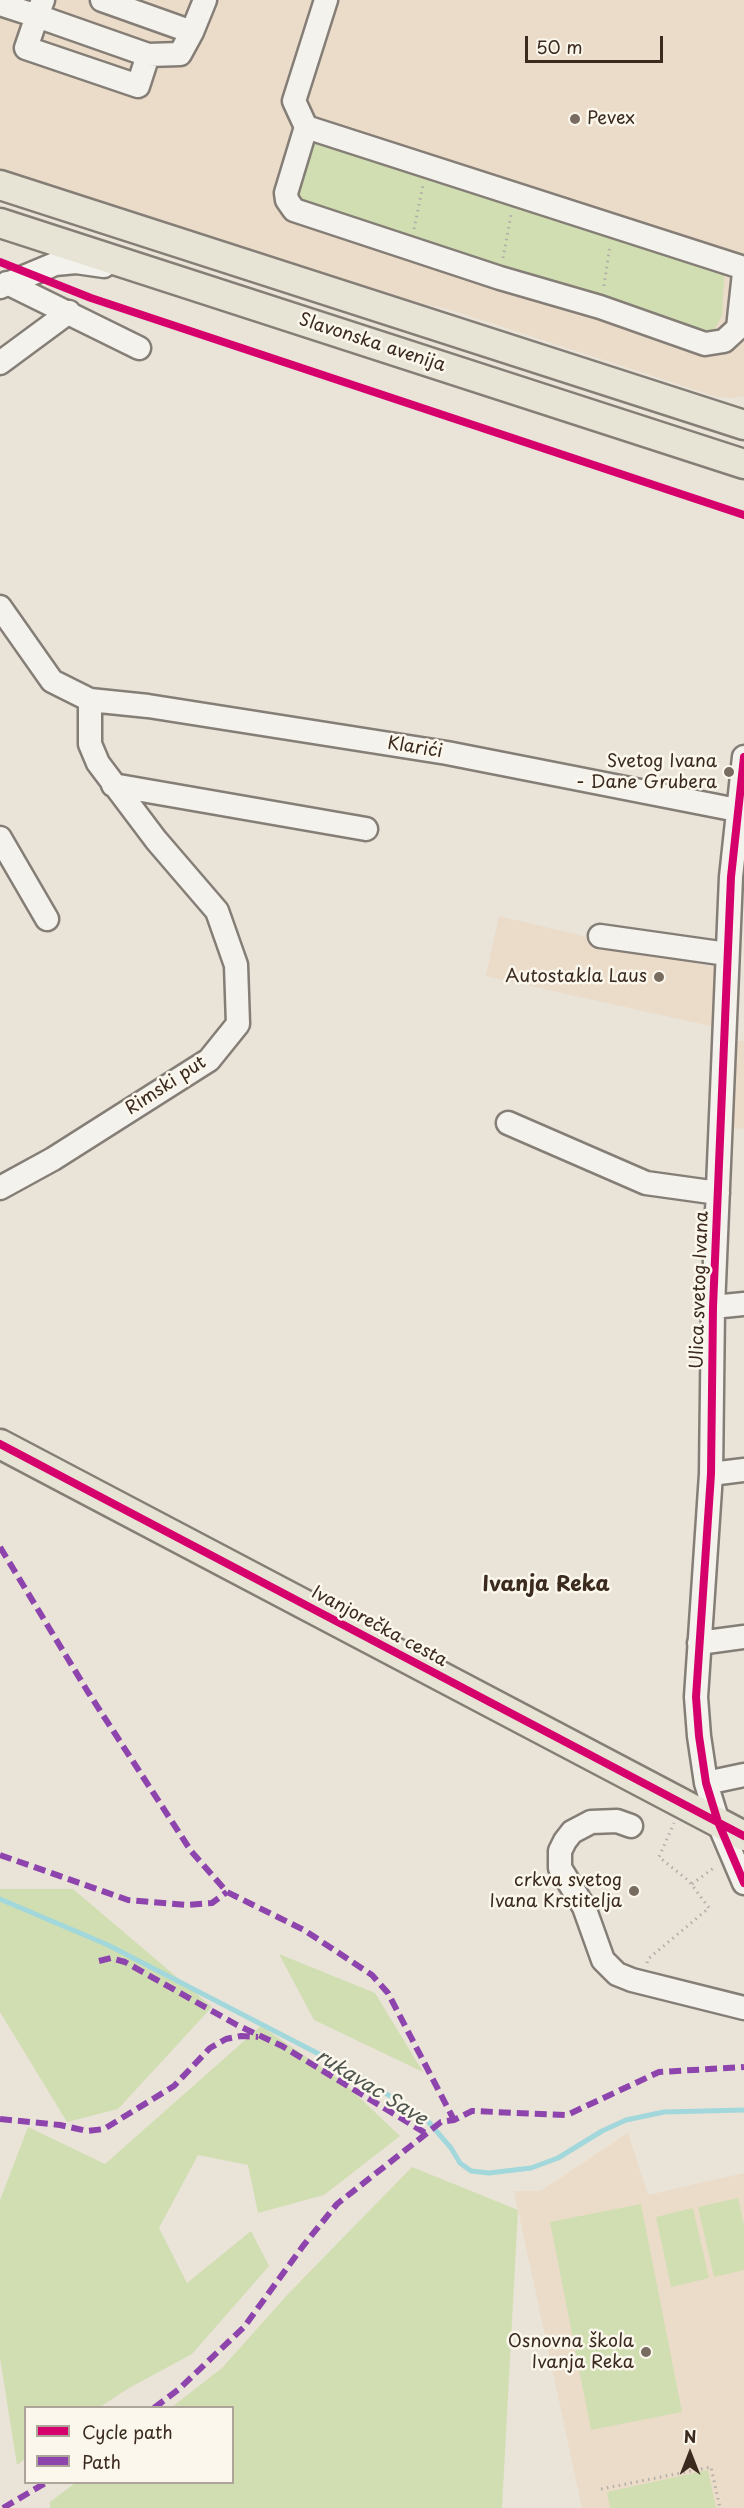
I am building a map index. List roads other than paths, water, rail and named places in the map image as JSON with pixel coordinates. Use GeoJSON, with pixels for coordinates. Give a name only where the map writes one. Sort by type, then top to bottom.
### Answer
{"type":"FeatureCollection","features":[{"type":"Feature","properties":{"kind":"main road","name":"Slavonska avenija"},"geometry":{"type":"LineString","coordinates":[[0,185],[744,425]]}},
{"type":"Feature","properties":{"kind":"main road","name":"Slavonska avenija"},"geometry":{"type":"LineString","coordinates":[[0,223],[744,464]]}},
{"type":"Feature","properties":{"kind":"main road"},"geometry":{"type":"LineString","coordinates":[[712,415],[744,406]]}},
{"type":"Feature","properties":{"kind":"main road","name":"Ivanjorečka cesta"},"geometry":{"type":"LineString","coordinates":[[0,1444],[744,1836]]}},
{"type":"Feature","properties":{"kind":"street"},"geometry":{"type":"LineString","coordinates":[[102,0],[192,32]]}},
{"type":"Feature","properties":{"kind":"street"},"geometry":{"type":"LineString","coordinates":[[0,4],[40,8],[148,55],[180,54],[205,0]]}},
{"type":"Feature","properties":{"kind":"street"},"geometry":{"type":"LineString","coordinates":[[326,0],[294,101],[306,127],[286,193],[294,210],[500,278],[600,307],[705,344],[717,344],[733,335],[738,328],[744,273]]}},
{"type":"Feature","properties":{"kind":"street"},"geometry":{"type":"LineString","coordinates":[[40,8],[26,48],[138,86],[148,55]]}},
{"type":"Feature","properties":{"kind":"street"},"geometry":{"type":"LineString","coordinates":[[306,127],[744,268]]}},
{"type":"Feature","properties":{"kind":"street"},"geometry":{"type":"LineString","coordinates":[[3,285],[55,264],[76,262],[159,274]]}},
{"type":"Feature","properties":{"kind":"street"},"geometry":{"type":"LineString","coordinates":[[3,285],[69,312],[139,348]]}},
{"type":"Feature","properties":{"kind":"street"},"geometry":{"type":"LineString","coordinates":[[0,363],[69,312]]}},
{"type":"Feature","properties":{"kind":"street"},"geometry":{"type":"LineString","coordinates":[[0,607],[52,681],[90,700]]}},
{"type":"Feature","properties":{"kind":"street","name":"Rimski put"},"geometry":{"type":"LineString","coordinates":[[0,1188],[53,1158],[209,1060],[238,1024],[236,965],[217,911],[156,840],[98,763],[90,744],[90,700]]}},
{"type":"Feature","properties":{"kind":"street","name":"Klarići"},"geometry":{"type":"LineString","coordinates":[[90,700],[148,706],[447,753],[737,810]]}},
{"type":"Feature","properties":{"kind":"street","name":"Ulica svetog Ivana"},"geometry":{"type":"LineString","coordinates":[[743,767],[737,810],[738,844],[727,954],[713,1307],[711,1474],[696,1696],[706,1784],[718,1822],[744,1883]]}},
{"type":"Feature","properties":{"kind":"street"},"geometry":{"type":"LineString","coordinates":[[113,785],[366,829]]}},
{"type":"Feature","properties":{"kind":"street"},"geometry":{"type":"LineString","coordinates":[[0,838],[47,919]]}},
{"type":"Feature","properties":{"kind":"street"},"geometry":{"type":"LineString","coordinates":[[600,936],[727,954]]}},
{"type":"Feature","properties":{"kind":"street"},"geometry":{"type":"LineString","coordinates":[[508,1123],[646,1183],[718,1193]]}},
{"type":"Feature","properties":{"kind":"street","name":"Ulica svetog Ivana"},"geometry":{"type":"LineString","coordinates":[[713,1307],[744,1304]]}},
{"type":"Feature","properties":{"kind":"street"},"geometry":{"type":"LineString","coordinates":[[711,1474],[744,1470]]}},
{"type":"Feature","properties":{"kind":"street"},"geometry":{"type":"LineString","coordinates":[[699,1643],[744,1637]]}},
{"type":"Feature","properties":{"kind":"street"},"geometry":{"type":"LineString","coordinates":[[706,1784],[744,1775]]}},
{"type":"Feature","properties":{"kind":"street"},"geometry":{"type":"LineString","coordinates":[[631,1826],[617,1821],[591,1822],[572,1832],[564,1841],[560,1851],[560,1868],[584,1907],[603,1960],[617,1974],[632,1980],[744,2008]]}},
{"type":"Feature","properties":{"kind":"waterway","name":"rukavac Save"},"geometry":{"type":"LineString","coordinates":[[0,1899],[108,1945],[346,2068],[426,2119],[451,2148],[460,2163],[471,2171],[489,2173],[531,2168],[558,2158],[602,2131],[626,2120],[664,2112],[744,2110]]}},
{"type":"Feature","properties":{"kind":"place","name":"Pevex"},"geometry":{"type":"Point","coordinates":[575,119]}},
{"type":"Feature","properties":{"kind":"place","name":"Svetog Ivana - Dane Grubera"},"geometry":{"type":"Point","coordinates":[729,772]}},
{"type":"Feature","properties":{"kind":"place","name":"Autostakla Laus"},"geometry":{"type":"Point","coordinates":[659,977]}},
{"type":"Feature","properties":{"kind":"place","name":"crkva svetog Ivana Krstitelja"},"geometry":{"type":"Point","coordinates":[634,1891]}},
{"type":"Feature","properties":{"kind":"place","name":"Osnovna škola Ivanja Reka"},"geometry":{"type":"Point","coordinates":[646,2352]}},
{"type":"Feature","properties":{"kind":"district","name":"Ivanja Reka"},"geometry":{"type":"Point","coordinates":[546,1585]}}]}
